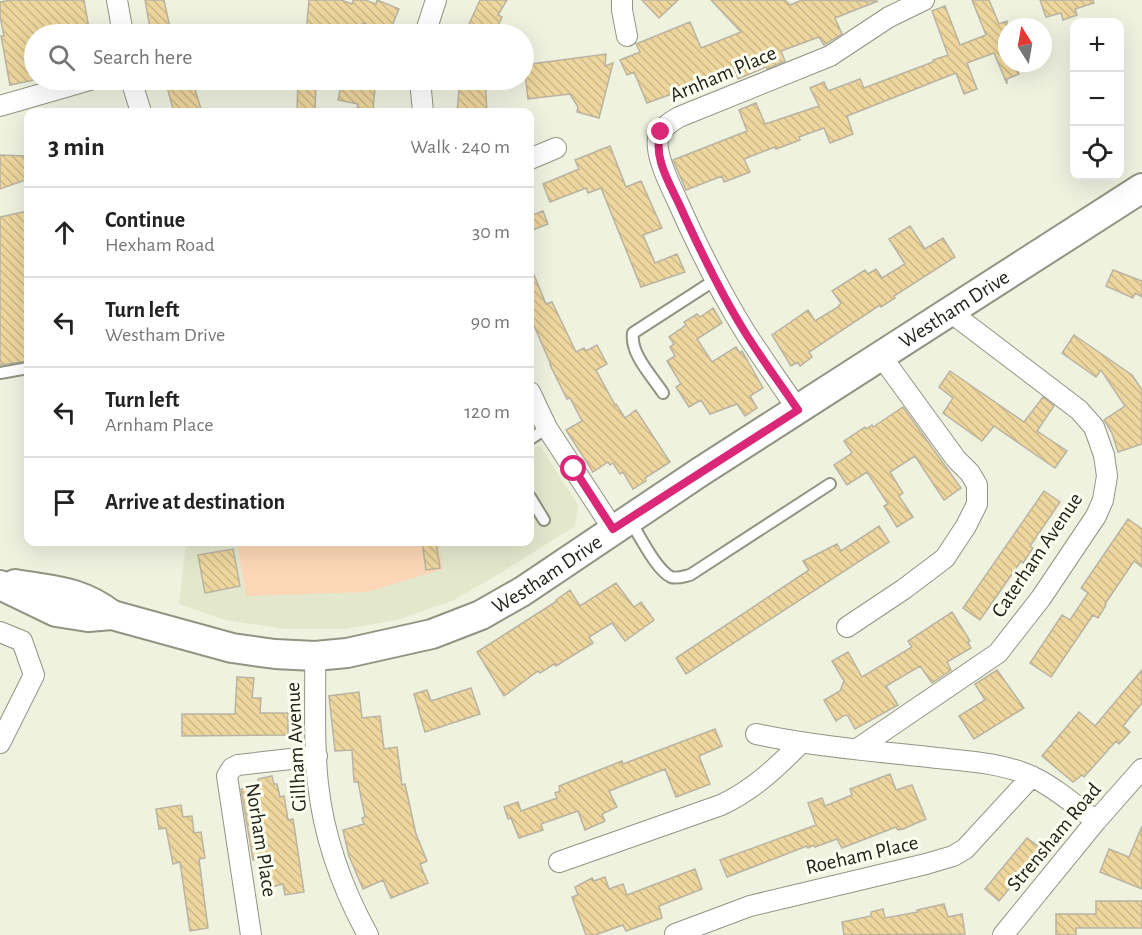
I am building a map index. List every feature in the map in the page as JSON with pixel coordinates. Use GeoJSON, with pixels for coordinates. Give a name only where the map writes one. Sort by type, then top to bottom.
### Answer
{"type":"FeatureCollection","features":[{"type":"Feature","properties":{"kind":"street"},"geometry":{"type":"LineString","coordinates":[[117,0],[121,24]]}},
{"type":"Feature","properties":{"kind":"street"},"geometry":{"type":"LineString","coordinates":[[428,24],[436,0]]}},
{"type":"Feature","properties":{"kind":"street"},"geometry":{"type":"LineString","coordinates":[[622,0],[627,36]]}},
{"type":"Feature","properties":{"kind":"street","name":"Arnham Place"},"geometry":{"type":"LineString","coordinates":[[798,410],[744,331],[715,280],[669,182],[659,153],[658,141],[668,123],[830,56],[889,17],[924,0]]}},
{"type":"Feature","properties":{"kind":"street"},"geometry":{"type":"LineString","coordinates":[[0,106],[55,90]]}},
{"type":"Feature","properties":{"kind":"street"},"geometry":{"type":"LineString","coordinates":[[134,90],[140,108]]}},
{"type":"Feature","properties":{"kind":"street"},"geometry":{"type":"LineString","coordinates":[[421,90],[423,108]]}},
{"type":"Feature","properties":{"kind":"street"},"geometry":{"type":"LineString","coordinates":[[534,157],[556,148]]}},
{"type":"Feature","properties":{"kind":"street","name":"Westham Drive"},"geometry":{"type":"LineString","coordinates":[[0,584],[56,612],[88,617],[112,615],[232,648],[275,654],[315,656],[346,654],[393,645],[432,634],[481,615],[522,591],[621,524],[1142,188]]}},
{"type":"Feature","properties":{"kind":"street","name":"Caterham Avenue"},"geometry":{"type":"LineString","coordinates":[[857,749],[998,653],[1041,598],[1096,516],[1103,500],[1107,476],[1106,466],[1094,427],[1079,410],[949,311]]}},
{"type":"Feature","properties":{"kind":"street"},"geometry":{"type":"LineString","coordinates":[[847,627],[904,590],[945,558],[974,513],[977,504],[977,484],[970,473],[956,459],[881,356]]}},
{"type":"Feature","properties":{"kind":"street"},"geometry":{"type":"LineString","coordinates":[[534,400],[547,428],[621,524]]}},
{"type":"Feature","properties":{"kind":"street"},"geometry":{"type":"LineString","coordinates":[[0,632],[21,641],[34,675],[0,743]]}},
{"type":"Feature","properties":{"kind":"street","name":"Gillham Avenue"},"geometry":{"type":"LineString","coordinates":[[315,656],[319,791],[329,845],[348,895],[368,935]]}},
{"type":"Feature","properties":{"kind":"street"},"geometry":{"type":"LineString","coordinates":[[756,734],[801,743],[1012,769],[1032,776],[1052,787],[1096,821]]}},
{"type":"Feature","properties":{"kind":"street"},"geometry":{"type":"LineString","coordinates":[[559,862],[738,798],[764,780],[801,743]]}},
{"type":"Feature","properties":{"kind":"street","name":"Norham Place"},"geometry":{"type":"LineString","coordinates":[[251,935],[227,776],[232,768],[238,765],[317,756]]}},
{"type":"Feature","properties":{"kind":"street","name":"Strensham Road"},"geometry":{"type":"LineString","coordinates":[[1003,935],[1096,821],[1142,770]]}},
{"type":"Feature","properties":{"kind":"street","name":"Roeham Place"},"geometry":{"type":"LineString","coordinates":[[675,934],[750,906],[953,856],[974,841],[1032,776]]}},
{"type":"Feature","properties":{"kind":"lane"},"geometry":{"type":"LineString","coordinates":[[663,393],[638,354],[632,341],[633,333],[715,280]]}},
{"type":"Feature","properties":{"kind":"lane"},"geometry":{"type":"LineString","coordinates":[[0,373],[24,369]]}},
{"type":"Feature","properties":{"kind":"lane"},"geometry":{"type":"LineString","coordinates":[[534,436],[547,428]]}},
{"type":"Feature","properties":{"kind":"lane"},"geometry":{"type":"LineString","coordinates":[[621,524],[659,567],[672,577],[680,578],[690,575],[830,484]]}},
{"type":"Feature","properties":{"kind":"lane"},"geometry":{"type":"LineString","coordinates":[[534,504],[544,520]]}},
{"type":"Feature","properties":{"kind":"shaded area"},"geometry":{"type":"Polygon","coordinates":[[[540,446],[578,505],[575,526],[452,601],[396,620],[345,629],[285,629],[225,620],[179,604],[186,546],[534,546],[534,447],[540,446]]]}},
{"type":"Feature","properties":{"kind":"shaded area"},"geometry":{"type":"Polygon","coordinates":[[[238,546],[439,546],[443,569],[367,592],[246,596],[238,546]]]}},
{"type":"Feature","properties":{"kind":"building"},"geometry":{"type":"Polygon","coordinates":[[[84,0],[88,24],[24,24],[24,82],[10,85],[1,36],[4,36],[0,2],[84,0]]]}},
{"type":"Feature","properties":{"kind":"building"},"geometry":{"type":"Polygon","coordinates":[[[145,0],[164,0],[169,24],[149,24],[145,0]]]}},
{"type":"Feature","properties":{"kind":"building"},"geometry":{"type":"Polygon","coordinates":[[[309,0],[341,0],[352,4],[353,0],[365,0],[376,4],[377,0],[399,9],[393,24],[307,24],[309,0]]]}},
{"type":"Feature","properties":{"kind":"building"},"geometry":{"type":"Polygon","coordinates":[[[480,0],[507,0],[498,15],[502,17],[499,24],[469,24],[480,0]]]}},
{"type":"Feature","properties":{"kind":"building"},"geometry":{"type":"Polygon","coordinates":[[[642,0],[678,0],[659,18],[642,0]]]}},
{"type":"Feature","properties":{"kind":"building"},"geometry":{"type":"Polygon","coordinates":[[[711,0],[785,0],[790,5],[802,0],[878,1],[835,18],[842,34],[824,45],[819,37],[781,51],[785,61],[767,69],[766,67],[738,79],[735,71],[647,103],[634,72],[627,75],[620,60],[640,52],[636,44],[690,22],[701,48],[741,32],[711,0]]]}},
{"type":"Feature","properties":{"kind":"building"},"geometry":{"type":"Polygon","coordinates":[[[972,0],[989,0],[998,22],[998,63],[994,53],[967,63],[977,89],[964,94],[956,73],[847,116],[853,134],[830,143],[824,128],[799,137],[800,140],[744,159],[750,172],[724,182],[722,176],[686,190],[673,160],[747,131],[739,110],[756,103],[765,124],[819,106],[810,88],[824,82],[828,91],[860,79],[864,88],[948,55],[932,11],[945,6],[960,45],[986,35],[972,0]]]}},
{"type":"Feature","properties":{"kind":"building"},"geometry":{"type":"Polygon","coordinates":[[[1040,0],[1093,0],[1094,3],[1075,9],[1077,15],[1063,20],[1061,13],[1046,17],[1040,0]]]}},
{"type":"Feature","properties":{"kind":"building"},"geometry":{"type":"Polygon","coordinates":[[[606,54],[605,66],[613,63],[599,118],[577,112],[578,107],[570,94],[528,99],[527,90],[534,90],[534,64],[606,54]]]}},
{"type":"Feature","properties":{"kind":"building"},"geometry":{"type":"Polygon","coordinates":[[[1002,72],[1018,72],[1019,74],[1007,79],[1007,84],[1002,72]]]}},
{"type":"Feature","properties":{"kind":"building"},"geometry":{"type":"Polygon","coordinates":[[[168,90],[195,90],[201,108],[173,108],[168,90]]]}},
{"type":"Feature","properties":{"kind":"building"},"geometry":{"type":"Polygon","coordinates":[[[298,90],[316,90],[315,108],[297,108],[298,90]]]}},
{"type":"Feature","properties":{"kind":"building"},"geometry":{"type":"Polygon","coordinates":[[[340,90],[375,90],[373,108],[357,108],[358,104],[338,100],[340,90]]]}},
{"type":"Feature","properties":{"kind":"building"},"geometry":{"type":"Polygon","coordinates":[[[459,90],[486,90],[487,108],[457,108],[459,90]]]}},
{"type":"Feature","properties":{"kind":"building"},"geometry":{"type":"Polygon","coordinates":[[[610,146],[626,187],[641,181],[662,228],[643,235],[655,263],[677,254],[685,272],[641,287],[601,188],[588,193],[586,188],[550,202],[543,184],[579,169],[575,160],[610,146]]]}},
{"type":"Feature","properties":{"kind":"building"},"geometry":{"type":"Polygon","coordinates":[[[0,155],[24,156],[24,180],[0,189],[0,155]]]}},
{"type":"Feature","properties":{"kind":"building"},"geometry":{"type":"Polygon","coordinates":[[[543,211],[548,224],[534,229],[534,214],[543,211]]]}},
{"type":"Feature","properties":{"kind":"building"},"geometry":{"type":"Polygon","coordinates":[[[24,212],[24,362],[0,365],[0,217],[24,212]]]}},
{"type":"Feature","properties":{"kind":"building"},"geometry":{"type":"Polygon","coordinates":[[[910,226],[925,249],[943,238],[955,257],[809,352],[812,357],[800,366],[798,362],[791,366],[772,335],[808,310],[815,321],[838,307],[841,303],[832,291],[865,270],[868,274],[876,269],[882,278],[905,264],[889,239],[910,226]]]}},
{"type":"Feature","properties":{"kind":"building"},"geometry":{"type":"Polygon","coordinates":[[[1113,270],[1142,281],[1142,297],[1135,293],[1133,298],[1106,286],[1113,270]]]}},
{"type":"Feature","properties":{"kind":"building"},"geometry":{"type":"Polygon","coordinates":[[[534,275],[546,304],[552,302],[576,352],[584,348],[586,351],[597,345],[607,364],[596,370],[615,405],[625,418],[636,410],[670,462],[645,478],[646,481],[633,489],[623,472],[620,474],[613,463],[610,465],[608,462],[593,472],[566,430],[582,421],[570,398],[567,399],[534,325],[534,275]]]}},
{"type":"Feature","properties":{"kind":"building"},"geometry":{"type":"Polygon","coordinates":[[[713,308],[722,323],[697,339],[712,362],[736,347],[740,353],[742,351],[763,388],[750,396],[757,408],[745,416],[737,404],[710,414],[701,400],[689,407],[676,387],[681,384],[667,361],[675,356],[670,347],[674,344],[669,337],[686,325],[684,322],[697,314],[700,317],[713,308]]]}},
{"type":"Feature","properties":{"kind":"building"},"geometry":{"type":"Polygon","coordinates":[[[1074,335],[1132,375],[1142,390],[1142,444],[1118,452],[1112,433],[1104,420],[1125,406],[1101,370],[1096,377],[1062,353],[1074,335]]]}},
{"type":"Feature","properties":{"kind":"building"},"geometry":{"type":"Polygon","coordinates":[[[950,371],[1024,422],[1043,397],[1054,406],[1037,431],[1067,451],[1055,468],[994,426],[982,441],[943,413],[953,398],[939,387],[950,371]]]}},
{"type":"Feature","properties":{"kind":"building"},"geometry":{"type":"Polygon","coordinates":[[[903,407],[961,488],[944,500],[915,456],[890,472],[903,493],[899,496],[913,517],[897,527],[884,506],[888,504],[867,472],[847,485],[834,465],[852,453],[844,441],[865,427],[866,429],[872,425],[873,427],[903,407]]]}},
{"type":"Feature","properties":{"kind":"building"},"geometry":{"type":"Polygon","coordinates":[[[1044,491],[1060,502],[1030,546],[1033,548],[1023,563],[1021,561],[980,620],[963,608],[1044,491]]]}},
{"type":"Feature","properties":{"kind":"building"},"geometry":{"type":"Polygon","coordinates":[[[1128,519],[1142,529],[1142,567],[1134,561],[1098,618],[1093,615],[1051,677],[1030,663],[1062,615],[1070,620],[1088,593],[1081,588],[1128,519]]]}},
{"type":"Feature","properties":{"kind":"building"},"geometry":{"type":"Polygon","coordinates":[[[879,526],[889,542],[686,674],[676,658],[809,570],[803,561],[837,544],[841,551],[879,526]]]}},
{"type":"Feature","properties":{"kind":"building"},"geometry":{"type":"Polygon","coordinates":[[[423,546],[437,546],[440,568],[426,570],[423,546]]]}},
{"type":"Feature","properties":{"kind":"building"},"geometry":{"type":"Polygon","coordinates":[[[233,549],[240,586],[205,593],[198,555],[233,549]]]}},
{"type":"Feature","properties":{"kind":"building"},"geometry":{"type":"Polygon","coordinates":[[[616,583],[634,607],[641,602],[654,620],[625,641],[612,623],[589,637],[593,643],[556,666],[554,664],[540,673],[538,671],[504,696],[477,652],[557,601],[570,590],[580,606],[616,583]]]}},
{"type":"Feature","properties":{"kind":"building"},"geometry":{"type":"Polygon","coordinates":[[[952,612],[970,641],[968,642],[971,648],[947,662],[951,670],[932,683],[920,666],[886,686],[898,705],[855,729],[848,716],[845,715],[836,721],[824,700],[840,691],[844,681],[832,661],[848,652],[862,677],[912,647],[908,641],[952,612]]]}},
{"type":"Feature","properties":{"kind":"building"},"geometry":{"type":"Polygon","coordinates":[[[997,670],[1024,708],[974,739],[959,716],[985,700],[975,684],[997,670]]]}},
{"type":"Feature","properties":{"kind":"building"},"geometry":{"type":"Polygon","coordinates":[[[1142,670],[1142,703],[1123,726],[1130,732],[1119,744],[1116,741],[1084,777],[1082,775],[1073,782],[1042,756],[1079,712],[1095,726],[1142,670]]]}},
{"type":"Feature","properties":{"kind":"building"},"geometry":{"type":"Polygon","coordinates":[[[237,677],[254,678],[252,698],[261,698],[260,713],[288,713],[288,735],[182,736],[182,714],[235,714],[237,677]]]}},
{"type":"Feature","properties":{"kind":"building"},"geometry":{"type":"Polygon","coordinates":[[[471,688],[480,714],[425,732],[414,694],[427,690],[431,701],[471,688]]]}},
{"type":"Feature","properties":{"kind":"building"},"geometry":{"type":"Polygon","coordinates":[[[359,692],[362,718],[380,716],[384,749],[397,747],[402,785],[405,784],[416,834],[427,861],[420,864],[428,883],[391,898],[383,880],[363,889],[349,856],[343,830],[364,824],[362,818],[365,817],[358,782],[354,782],[352,750],[335,751],[329,696],[359,692]]]}},
{"type":"Feature","properties":{"kind":"building"},"geometry":{"type":"Polygon","coordinates":[[[715,729],[722,746],[699,756],[710,784],[676,797],[665,769],[609,791],[617,807],[602,814],[605,821],[585,830],[578,811],[541,824],[543,830],[519,838],[511,818],[508,819],[504,807],[518,802],[521,811],[557,798],[555,793],[560,791],[559,786],[622,761],[623,764],[715,729]]]}},
{"type":"Feature","properties":{"kind":"building"},"geometry":{"type":"Polygon","coordinates":[[[890,774],[896,790],[912,785],[926,819],[903,829],[898,830],[896,827],[842,848],[837,839],[815,847],[814,845],[808,848],[807,846],[727,877],[720,860],[816,825],[808,803],[822,798],[825,806],[852,795],[850,789],[890,774]]]}},
{"type":"Feature","properties":{"kind":"building"},"geometry":{"type":"Polygon","coordinates":[[[272,776],[274,784],[277,784],[280,797],[284,796],[288,820],[293,819],[304,892],[285,895],[283,884],[263,889],[261,859],[253,860],[241,789],[259,786],[258,779],[272,776]]]}},
{"type":"Feature","properties":{"kind":"building"},"geometry":{"type":"Polygon","coordinates":[[[181,805],[183,817],[192,816],[194,833],[201,832],[205,858],[199,859],[208,928],[190,931],[180,862],[173,864],[166,828],[159,829],[156,809],[181,805]]]}},
{"type":"Feature","properties":{"kind":"building"},"geometry":{"type":"Polygon","coordinates":[[[1142,826],[1142,889],[1100,872],[1109,849],[1129,857],[1142,826]]]}},
{"type":"Feature","properties":{"kind":"building"},"geometry":{"type":"Polygon","coordinates":[[[1027,838],[1042,849],[999,901],[985,889],[1027,838]]]}},
{"type":"Feature","properties":{"kind":"building"},"geometry":{"type":"Polygon","coordinates":[[[695,869],[702,889],[659,906],[662,918],[626,931],[623,925],[595,935],[586,935],[572,897],[578,895],[575,887],[592,878],[594,881],[605,877],[609,889],[623,884],[627,895],[695,869]]]}},
{"type":"Feature","properties":{"kind":"building"},"geometry":{"type":"Polygon","coordinates":[[[1096,901],[1142,901],[1142,928],[1076,928],[1076,935],[1056,935],[1056,914],[1096,914],[1096,901]]]}},
{"type":"Feature","properties":{"kind":"building"},"geometry":{"type":"Polygon","coordinates":[[[944,904],[948,917],[962,914],[965,934],[844,935],[842,922],[871,916],[871,912],[883,909],[885,918],[944,904]]]}},
{"type":"Feature","properties":{"kind":"route"},"geometry":{"type":"LineString","coordinates":[[574,469],[613,529],[798,410],[744,331],[715,280],[669,182],[659,153],[658,141],[661,132]]}}]}
